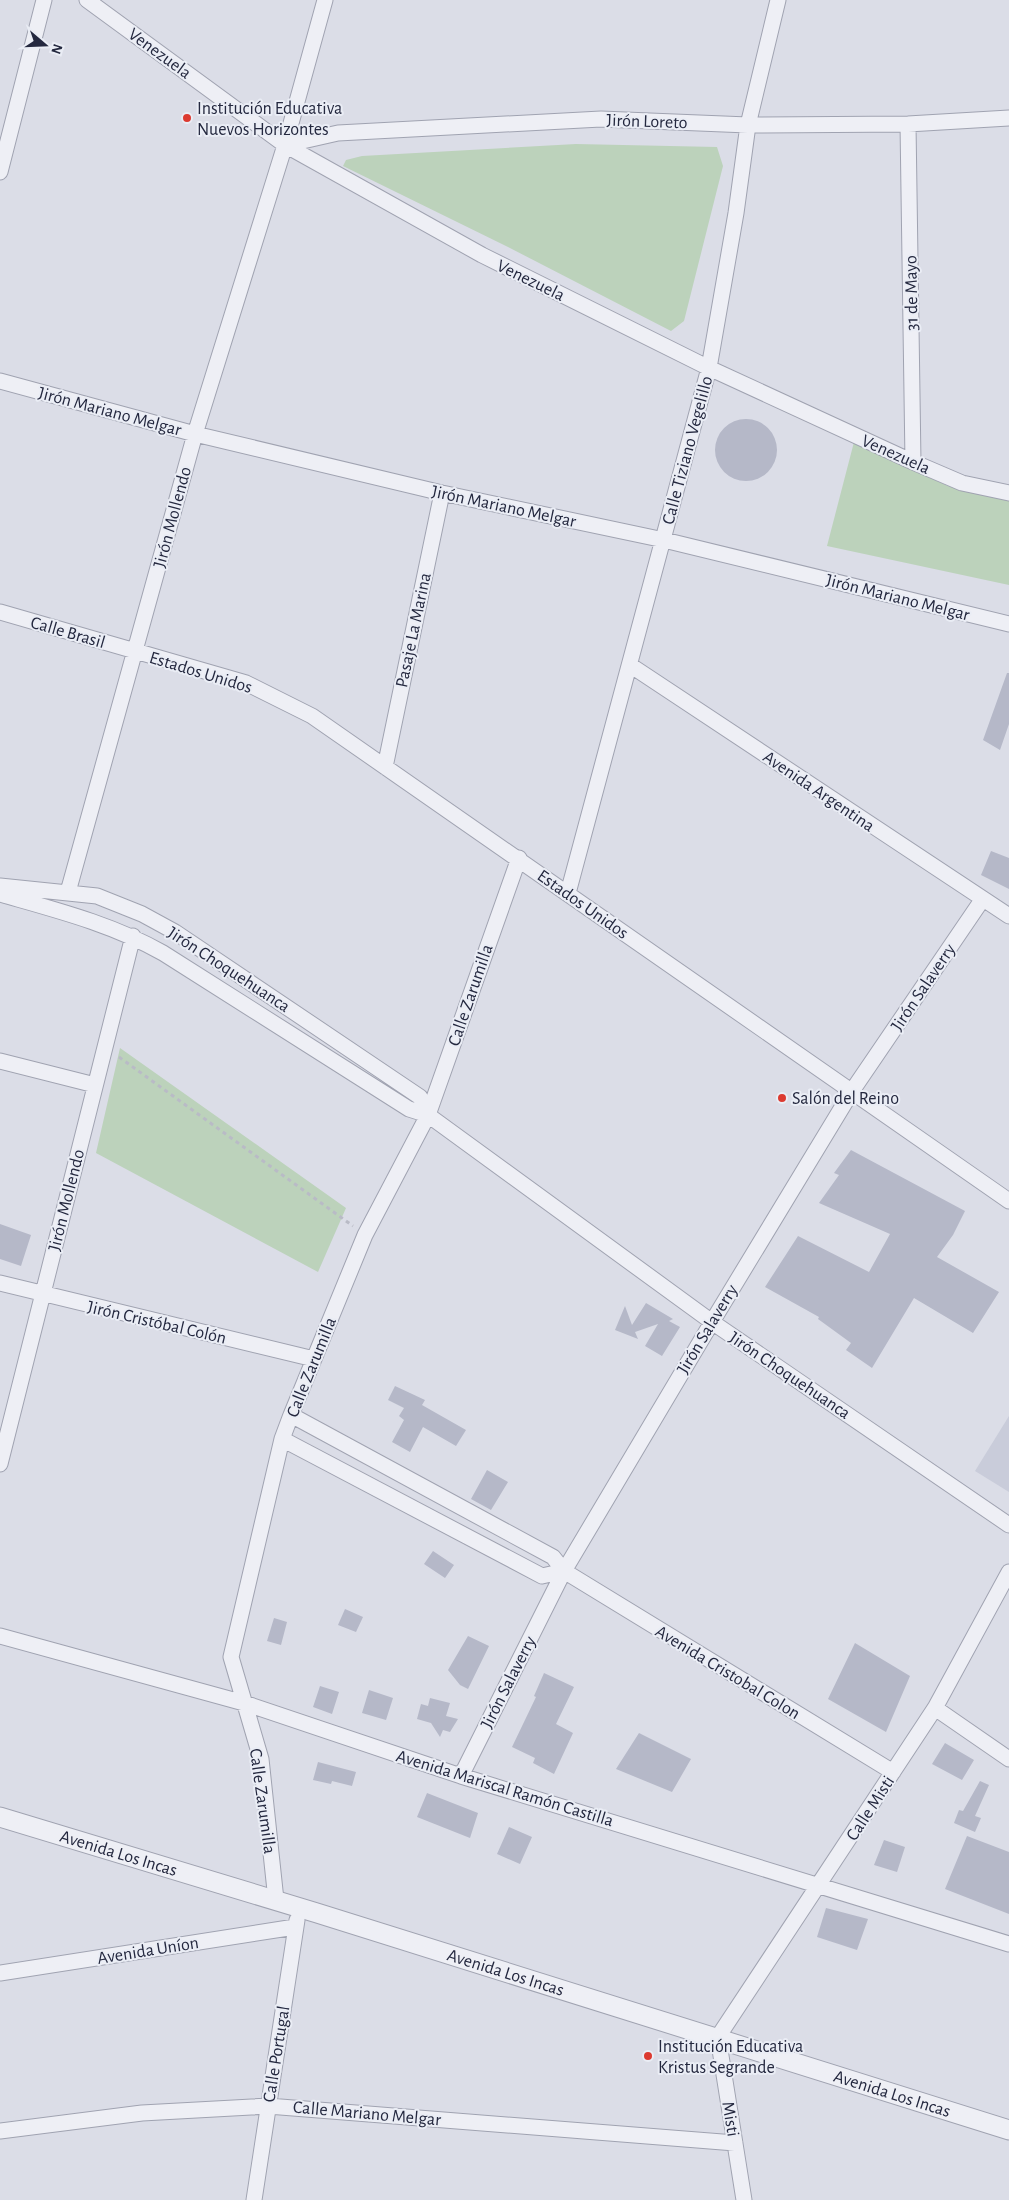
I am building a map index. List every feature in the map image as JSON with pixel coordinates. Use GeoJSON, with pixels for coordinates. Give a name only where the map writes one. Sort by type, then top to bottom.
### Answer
{"type":"FeatureCollection","features":[{"type":"Feature","properties":{"kind":"street"},"geometry":{"type":"LineString","coordinates":[[0,172],[44,0]]}},
{"type":"Feature","properties":{"kind":"street","name":"Venezuela"},"geometry":{"type":"LineString","coordinates":[[87,0],[286,145],[482,256],[709,368],[913,462],[962,483],[1009,493]]}},
{"type":"Feature","properties":{"kind":"street","name":"Jirón Mollendo"},"geometry":{"type":"LineString","coordinates":[[68,892],[195,434],[286,145],[325,0]]}},
{"type":"Feature","properties":{"kind":"street","name":"Calle Tiziano Vegelillo"},"geometry":{"type":"LineString","coordinates":[[568,893],[709,368],[736,213],[748,125],[778,0]]}},
{"type":"Feature","properties":{"kind":"street","name":"Jirón Loreto"},"geometry":{"type":"LineString","coordinates":[[286,145],[338,134],[601,119],[748,125],[908,124],[1009,118]]}},
{"type":"Feature","properties":{"kind":"street","name":"31 de Mayo"},"geometry":{"type":"LineString","coordinates":[[908,124],[913,462]]}},
{"type":"Feature","properties":{"kind":"street","name":"Jirón Mariano Melgar"},"geometry":{"type":"LineString","coordinates":[[0,381],[195,434],[442,492],[664,540],[1009,624]]}},
{"type":"Feature","properties":{"kind":"street","name":"Pasaje La Marina"},"geometry":{"type":"LineString","coordinates":[[385,767],[442,492]]}},
{"type":"Feature","properties":{"kind":"street","name":"Calle Brasil"},"geometry":{"type":"LineString","coordinates":[[0,612],[135,652]]}},
{"type":"Feature","properties":{"kind":"street","name":"Estados Unidos"},"geometry":{"type":"LineString","coordinates":[[135,652],[246,683],[312,716],[519,858],[1009,1201]]}},
{"type":"Feature","properties":{"kind":"street","name":"Avenida Argentina"},"geometry":{"type":"LineString","coordinates":[[630,665],[982,900],[1009,916]]}},
{"type":"Feature","properties":{"kind":"street","name":"Calle Zarumilla"},"geometry":{"type":"LineString","coordinates":[[276,1900],[261,1759],[231,1657],[282,1439],[365,1235],[428,1115],[519,858]]}},
{"type":"Feature","properties":{"kind":"street","name":"Jirón Choquehuanca"},"geometry":{"type":"LineString","coordinates":[[0,886],[97,896],[142,914],[175,932],[420,1097],[428,1115]]}},
{"type":"Feature","properties":{"kind":"street","name":"Jirón Choquehuanca"},"geometry":{"type":"LineString","coordinates":[[0,894],[87,919],[133,936],[163,953],[409,1109],[428,1115],[712,1322],[1009,1525]]}},
{"type":"Feature","properties":{"kind":"street","name":"Jirón Salaverry"},"geometry":{"type":"LineString","coordinates":[[461,1776],[564,1571],[712,1322],[852,1091],[982,900]]}},
{"type":"Feature","properties":{"kind":"street","name":"Jirón Mollendo"},"geometry":{"type":"LineString","coordinates":[[0,1464],[133,936]]}},
{"type":"Feature","properties":{"kind":"street"},"geometry":{"type":"LineString","coordinates":[[0,1061],[94,1085]]}},
{"type":"Feature","properties":{"kind":"street","name":"Jirón Cristóbal Colón"},"geometry":{"type":"LineString","coordinates":[[0,1283],[314,1359]]}},
{"type":"Feature","properties":{"kind":"street","name":"Avenida Cristobal Colon"},"geometry":{"type":"LineString","coordinates":[[291,1415],[553,1557],[564,1571],[893,1772]]}},
{"type":"Feature","properties":{"kind":"street"},"geometry":{"type":"LineString","coordinates":[[282,1439],[542,1576],[564,1571]]}},
{"type":"Feature","properties":{"kind":"street","name":"Calle Misti"},"geometry":{"type":"LineString","coordinates":[[718,2037],[935,1708],[1009,1572]]}},
{"type":"Feature","properties":{"kind":"street","name":"Avenida Mariscal Ramón Castilla"},"geometry":{"type":"LineString","coordinates":[[0,1636],[244,1703],[461,1776],[1009,1944]]}},
{"type":"Feature","properties":{"kind":"street"},"geometry":{"type":"LineString","coordinates":[[935,1708],[1009,1759]]}},
{"type":"Feature","properties":{"kind":"street","name":"Avenida Los Incas"},"geometry":{"type":"LineString","coordinates":[[0,1817],[718,2037],[1009,2130]]}},
{"type":"Feature","properties":{"kind":"street","name":"Calle Portugal"},"geometry":{"type":"LineString","coordinates":[[254,2200],[298,1907]]}},
{"type":"Feature","properties":{"kind":"street","name":"Avenida Uníon"},"geometry":{"type":"LineString","coordinates":[[0,1974],[295,1927]]}},
{"type":"Feature","properties":{"kind":"street","name":"Misti"},"geometry":{"type":"LineString","coordinates":[[718,2037],[744,2200]]}},
{"type":"Feature","properties":{"kind":"street","name":"Calle Mariano Melgar"},"geometry":{"type":"LineString","coordinates":[[0,2131],[142,2113],[268,2106],[735,2143]]}},
{"type":"Feature","properties":{"kind":"path"},"geometry":{"type":"LineString","coordinates":[[105,1047],[365,1235]]}},
{"type":"Feature","properties":{"kind":"shaded area"},"geometry":{"type":"Polygon","coordinates":[[[1009,1416],[1009,1492],[975,1471],[1009,1416]]]}},
{"type":"Feature","properties":{"kind":"green space"},"geometry":{"type":"Polygon","coordinates":[[[576,144],[717,147],[723,166],[684,321],[671,331],[508,247],[343,166],[346,160],[362,156],[576,144]]]}},
{"type":"Feature","properties":{"kind":"green space"},"geometry":{"type":"Polygon","coordinates":[[[854,442],[948,486],[1009,500],[1009,585],[827,546],[854,442]]]}},
{"type":"Feature","properties":{"kind":"green space"},"geometry":{"type":"Polygon","coordinates":[[[120,1048],[346,1208],[318,1272],[96,1153],[120,1048]]]}},
{"type":"Feature","properties":{"kind":"building"},"geometry":{"type":"Polygon","coordinates":[[[746,419],[763,424],[768,428],[772,433],[777,450],[772,467],[768,472],[763,476],[746,481],[729,476],[724,472],[720,467],[715,450],[720,433],[724,428],[729,424],[746,419]]]}},
{"type":"Feature","properties":{"kind":"building"},"geometry":{"type":"Polygon","coordinates":[[[1007,673],[1009,673],[1009,724],[1000,750],[983,740],[1007,673]]]}},
{"type":"Feature","properties":{"kind":"building"},"geometry":{"type":"Polygon","coordinates":[[[991,851],[1009,858],[1009,889],[981,875],[991,851]]]}},
{"type":"Feature","properties":{"kind":"building"},"geometry":{"type":"Polygon","coordinates":[[[851,1150],[965,1211],[953,1235],[937,1257],[999,1292],[973,1333],[914,1298],[872,1368],[846,1350],[851,1343],[818,1319],[819,1317],[765,1287],[798,1236],[869,1272],[890,1234],[819,1203],[839,1175],[834,1173],[851,1150]]]}},
{"type":"Feature","properties":{"kind":"building"},"geometry":{"type":"Polygon","coordinates":[[[0,1224],[31,1235],[21,1266],[0,1259],[0,1224]]]}},
{"type":"Feature","properties":{"kind":"building"},"geometry":{"type":"Polygon","coordinates":[[[646,1303],[673,1319],[669,1321],[680,1327],[662,1356],[645,1346],[658,1324],[635,1332],[638,1339],[615,1330],[625,1306],[632,1325],[646,1303]]]}},
{"type":"Feature","properties":{"kind":"building"},"geometry":{"type":"Polygon","coordinates":[[[395,1386],[425,1400],[422,1405],[466,1430],[456,1446],[423,1427],[410,1452],[392,1442],[404,1420],[399,1416],[404,1408],[388,1400],[395,1386]]]}},
{"type":"Feature","properties":{"kind":"building"},"geometry":{"type":"Polygon","coordinates":[[[487,1470],[508,1482],[491,1510],[471,1499],[487,1470]]]}},
{"type":"Feature","properties":{"kind":"building"},"geometry":{"type":"Polygon","coordinates":[[[433,1551],[454,1565],[445,1578],[424,1564],[433,1551]]]}},
{"type":"Feature","properties":{"kind":"building"},"geometry":{"type":"Polygon","coordinates":[[[345,1609],[363,1617],[356,1632],[338,1625],[345,1609]]]}},
{"type":"Feature","properties":{"kind":"building"},"geometry":{"type":"Polygon","coordinates":[[[274,1618],[287,1622],[281,1645],[267,1641],[274,1618]]]}},
{"type":"Feature","properties":{"kind":"building"},"geometry":{"type":"Polygon","coordinates":[[[468,1636],[489,1646],[468,1689],[460,1685],[448,1670],[468,1636]]]}},
{"type":"Feature","properties":{"kind":"building"},"geometry":{"type":"Polygon","coordinates":[[[855,1643],[910,1676],[886,1732],[828,1699],[855,1643]]]}},
{"type":"Feature","properties":{"kind":"building"},"geometry":{"type":"Polygon","coordinates":[[[544,1673],[574,1687],[556,1724],[573,1733],[554,1774],[533,1763],[535,1758],[512,1747],[536,1697],[534,1696],[544,1673]]]}},
{"type":"Feature","properties":{"kind":"building"},"geometry":{"type":"Polygon","coordinates":[[[320,1686],[339,1692],[332,1714],[313,1707],[320,1686]]]}},
{"type":"Feature","properties":{"kind":"building"},"geometry":{"type":"Polygon","coordinates":[[[369,1690],[393,1698],[386,1720],[362,1713],[369,1690]]]}},
{"type":"Feature","properties":{"kind":"building"},"geometry":{"type":"Polygon","coordinates":[[[430,1698],[450,1703],[446,1716],[458,1719],[450,1732],[443,1730],[440,1737],[431,1723],[417,1719],[421,1704],[428,1706],[430,1698]]]}},
{"type":"Feature","properties":{"kind":"building"},"geometry":{"type":"Polygon","coordinates":[[[639,1733],[691,1759],[672,1792],[616,1769],[639,1733]]]}},
{"type":"Feature","properties":{"kind":"building"},"geometry":{"type":"Polygon","coordinates":[[[945,1743],[974,1760],[962,1780],[932,1764],[945,1743]]]}},
{"type":"Feature","properties":{"kind":"building"},"geometry":{"type":"Polygon","coordinates":[[[318,1762],[356,1772],[352,1786],[332,1781],[331,1784],[313,1780],[318,1762]]]}},
{"type":"Feature","properties":{"kind":"building"},"geometry":{"type":"Polygon","coordinates":[[[980,1781],[989,1785],[975,1816],[981,1818],[975,1832],[954,1823],[959,1810],[963,1811],[980,1781]]]}},
{"type":"Feature","properties":{"kind":"building"},"geometry":{"type":"Polygon","coordinates":[[[427,1793],[478,1813],[470,1838],[417,1817],[427,1793]]]}},
{"type":"Feature","properties":{"kind":"building"},"geometry":{"type":"Polygon","coordinates":[[[509,1827],[532,1837],[520,1864],[497,1854],[509,1827]]]}},
{"type":"Feature","properties":{"kind":"building"},"geometry":{"type":"Polygon","coordinates":[[[967,1836],[1009,1852],[1009,1914],[945,1889],[967,1836]]]}},
{"type":"Feature","properties":{"kind":"building"},"geometry":{"type":"Polygon","coordinates":[[[884,1840],[905,1847],[897,1872],[874,1865],[884,1840]]]}},
{"type":"Feature","properties":{"kind":"building"},"geometry":{"type":"Polygon","coordinates":[[[826,1908],[868,1919],[857,1950],[817,1937],[826,1908]]]}},
{"type":"Feature","properties":{"kind":"place","name":"Institución Educativa Nuevos Horizontes"},"geometry":{"type":"Point","coordinates":[187,118]}},
{"type":"Feature","properties":{"kind":"place","name":"Salón del Reino"},"geometry":{"type":"Point","coordinates":[782,1098]}},
{"type":"Feature","properties":{"kind":"place","name":"Institución Educativa Kristus Segrande"},"geometry":{"type":"Point","coordinates":[648,2056]}}]}
